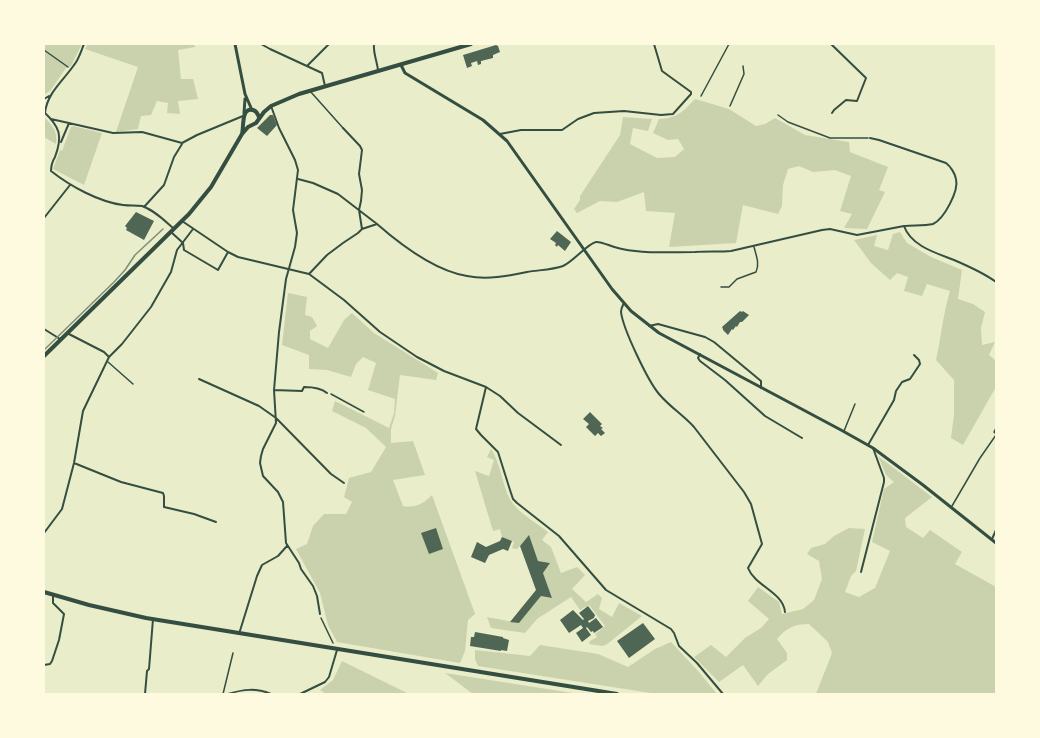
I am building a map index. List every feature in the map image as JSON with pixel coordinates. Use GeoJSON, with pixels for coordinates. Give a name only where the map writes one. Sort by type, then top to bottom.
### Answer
{"type":"FeatureCollection","features":[{"type":"Feature","properties":{"kind":"main road"},"geometry":{"type":"LineString","coordinates":[[235,44],[244,94],[242,134]]}},
{"type":"Feature","properties":{"kind":"main road"},"geometry":{"type":"LineString","coordinates":[[44,356],[195,208],[211,187],[242,134],[271,107],[290,97],[309,91],[471,44]]}},
{"type":"Feature","properties":{"kind":"main road"},"geometry":{"type":"LineString","coordinates":[[401,65],[405,74],[476,115],[500,134],[522,160],[612,289],[649,326],[873,448],[996,543]]}},
{"type":"Feature","properties":{"kind":"main road"},"geometry":{"type":"LineString","coordinates":[[244,94],[259,118]]}},
{"type":"Feature","properties":{"kind":"main road"},"geometry":{"type":"LineString","coordinates":[[244,117],[248,110],[271,107]]}},
{"type":"Feature","properties":{"kind":"main road"},"geometry":{"type":"LineString","coordinates":[[244,117],[248,124],[252,125]]}},
{"type":"Feature","properties":{"kind":"main road"},"geometry":{"type":"LineString","coordinates":[[44,592],[153,620],[617,694]]}},
{"type":"Feature","properties":{"kind":"street"},"geometry":{"type":"LineString","coordinates":[[60,144],[58,129],[44,113],[46,103],[74,66],[84,44]]}},
{"type":"Feature","properties":{"kind":"street"},"geometry":{"type":"LineString","coordinates":[[261,44],[322,73],[325,86]]}},
{"type":"Feature","properties":{"kind":"street"},"geometry":{"type":"LineString","coordinates":[[308,65],[329,44]]}},
{"type":"Feature","properties":{"kind":"street"},"geometry":{"type":"LineString","coordinates":[[374,44],[379,71]]}},
{"type":"Feature","properties":{"kind":"street"},"geometry":{"type":"LineString","coordinates":[[500,134],[521,130],[562,130],[578,119],[594,113],[624,111],[669,115],[676,111],[691,92],[663,71],[654,44]]}},
{"type":"Feature","properties":{"kind":"street"},"geometry":{"type":"LineString","coordinates":[[831,44],[866,78],[857,101],[846,100],[832,114]]}},
{"type":"Feature","properties":{"kind":"street"},"geometry":{"type":"LineString","coordinates":[[44,50],[68,67]]}},
{"type":"Feature","properties":{"kind":"street"},"geometry":{"type":"LineString","coordinates":[[309,91],[362,150],[359,174],[362,195],[359,210],[362,229]]}},
{"type":"Feature","properties":{"kind":"street"},"geometry":{"type":"LineString","coordinates":[[44,99],[51,94]]}},
{"type":"Feature","properties":{"kind":"street"},"geometry":{"type":"LineString","coordinates":[[271,107],[297,165],[298,180],[294,210],[297,233],[285,286],[279,332],[274,390],[276,423],[260,463],[263,476],[278,492],[283,502],[287,546],[313,586],[320,614]]}},
{"type":"Feature","properties":{"kind":"street"},"geometry":{"type":"LineString","coordinates":[[144,207],[164,184],[182,143],[244,117]]}},
{"type":"Feature","properties":{"kind":"street"},"geometry":{"type":"LineString","coordinates":[[51,119],[113,133],[142,132],[182,143]]}},
{"type":"Feature","properties":{"kind":"street"},"geometry":{"type":"LineString","coordinates":[[69,123],[51,170],[83,192],[124,206],[144,207],[160,217],[173,230],[183,243],[184,250],[218,270],[228,252]]}},
{"type":"Feature","properties":{"kind":"street"},"geometry":{"type":"LineString","coordinates":[[298,180],[313,183],[338,194],[408,250],[447,270],[467,276],[503,277],[562,266],[592,243],[597,242],[613,248],[648,253],[731,251],[822,230],[857,235],[904,226],[933,224],[941,218],[955,192],[956,179],[950,166],[870,138]]}},
{"type":"Feature","properties":{"kind":"street"},"geometry":{"type":"LineString","coordinates":[[44,218],[71,185]]}},
{"type":"Feature","properties":{"kind":"street"},"geometry":{"type":"LineString","coordinates":[[182,221],[238,257],[309,274],[344,300],[380,332],[417,357],[444,371],[492,390],[561,445]]}},
{"type":"Feature","properties":{"kind":"street"},"geometry":{"type":"LineString","coordinates":[[309,274],[333,250],[362,229],[377,224]]}},
{"type":"Feature","properties":{"kind":"street"},"geometry":{"type":"LineString","coordinates":[[904,226],[906,234],[927,249],[996,282]]}},
{"type":"Feature","properties":{"kind":"street"},"geometry":{"type":"LineString","coordinates":[[44,533],[62,509],[84,411],[108,361],[151,306],[171,272],[177,250],[193,229]]}},
{"type":"Feature","properties":{"kind":"street"},"geometry":{"type":"LineString","coordinates":[[721,287],[729,287],[737,279],[756,272],[758,262],[754,246]]}},
{"type":"Feature","properties":{"kind":"street"},"geometry":{"type":"LineString","coordinates":[[624,303],[621,309],[625,326],[654,388],[694,427],[752,504],[762,544],[748,571],[781,600],[784,604],[784,612]]}},
{"type":"Feature","properties":{"kind":"street"},"geometry":{"type":"LineString","coordinates":[[649,326],[658,324],[705,337],[761,381],[761,387]]}},
{"type":"Feature","properties":{"kind":"street"},"geometry":{"type":"LineString","coordinates":[[44,328],[60,339]]}},
{"type":"Feature","properties":{"kind":"street"},"geometry":{"type":"LineString","coordinates":[[67,333],[110,357]]}},
{"type":"Feature","properties":{"kind":"street"},"geometry":{"type":"LineString","coordinates":[[700,354],[698,358],[700,361],[765,416],[802,438]]}},
{"type":"Feature","properties":{"kind":"street"},"geometry":{"type":"LineString","coordinates":[[868,446],[894,400],[896,391],[902,382],[910,379],[920,364],[914,355]]}},
{"type":"Feature","properties":{"kind":"street"},"geometry":{"type":"LineString","coordinates":[[108,361],[133,384]]}},
{"type":"Feature","properties":{"kind":"street"},"geometry":{"type":"LineString","coordinates":[[199,379],[259,406],[276,418],[331,474],[344,483]]}},
{"type":"Feature","properties":{"kind":"street"},"geometry":{"type":"LineString","coordinates":[[274,390],[302,392],[304,387],[307,387],[327,393]]}},
{"type":"Feature","properties":{"kind":"street"},"geometry":{"type":"LineString","coordinates":[[486,387],[476,429],[498,452],[513,499],[558,536],[606,591],[670,629],[679,646],[723,694]]}},
{"type":"Feature","properties":{"kind":"street"},"geometry":{"type":"LineString","coordinates":[[843,431],[855,404]]}},
{"type":"Feature","properties":{"kind":"street"},"geometry":{"type":"LineString","coordinates":[[952,507],[996,435],[993,432],[996,428]]}},
{"type":"Feature","properties":{"kind":"street"},"geometry":{"type":"LineString","coordinates":[[861,572],[884,483],[873,448]]}},
{"type":"Feature","properties":{"kind":"street"},"geometry":{"type":"LineString","coordinates":[[74,463],[121,482],[163,492],[164,507],[216,522]]}},
{"type":"Feature","properties":{"kind":"street"},"geometry":{"type":"LineString","coordinates":[[992,539],[996,530]]}},
{"type":"Feature","properties":{"kind":"street"},"geometry":{"type":"LineString","coordinates":[[238,634],[262,566],[278,556],[287,546]]}},
{"type":"Feature","properties":{"kind":"street"},"geometry":{"type":"LineString","coordinates":[[44,666],[52,661],[64,614],[53,603],[53,595]]}},
{"type":"Feature","properties":{"kind":"street"},"geometry":{"type":"LineString","coordinates":[[145,694],[153,620]]}},
{"type":"Feature","properties":{"kind":"street"},"geometry":{"type":"LineString","coordinates":[[300,694],[325,682],[329,677],[336,649]]}},
{"type":"Feature","properties":{"kind":"street"},"geometry":{"type":"LineString","coordinates":[[228,694],[253,689],[272,694]]}},
{"type":"Feature","properties":{"kind":"path"},"geometry":{"type":"LineString","coordinates":[[701,96],[729,44]]}},
{"type":"Feature","properties":{"kind":"path"},"geometry":{"type":"LineString","coordinates":[[730,106],[744,74],[743,66]]}},
{"type":"Feature","properties":{"kind":"path"},"geometry":{"type":"LineString","coordinates":[[778,115],[788,122],[830,138],[870,138]]}},
{"type":"Feature","properties":{"kind":"path"},"geometry":{"type":"LineString","coordinates":[[327,393],[364,412]]}},
{"type":"Feature","properties":{"kind":"path"},"geometry":{"type":"LineString","coordinates":[[320,614],[336,649]]}},
{"type":"Feature","properties":{"kind":"path"},"geometry":{"type":"LineString","coordinates":[[223,694],[233,653]]}},
{"type":"Feature","properties":{"kind":"green space"},"geometry":{"type":"Polygon","coordinates":[[[44,44],[82,44],[71,66],[66,68],[50,91],[44,95],[44,44]]]}},
{"type":"Feature","properties":{"kind":"green space"},"geometry":{"type":"Polygon","coordinates":[[[88,44],[194,44],[195,47],[178,50],[181,79],[193,79],[198,99],[178,101],[180,114],[167,113],[168,103],[157,101],[151,115],[141,116],[138,129],[116,132],[138,67],[85,49],[88,44]]]}},
{"type":"Feature","properties":{"kind":"green space"},"geometry":{"type":"Polygon","coordinates":[[[695,99],[729,109],[756,126],[775,118],[805,135],[849,142],[850,152],[888,167],[879,190],[885,192],[867,229],[844,228],[852,214],[840,211],[851,176],[835,170],[813,172],[799,166],[788,169],[783,185],[782,206],[778,214],[743,205],[736,243],[669,247],[675,213],[646,211],[644,192],[617,202],[600,201],[577,213],[574,209],[580,196],[620,135],[623,117],[652,119],[648,131],[633,128],[630,144],[657,158],[675,157],[684,149],[678,139],[668,140],[653,133],[659,119],[679,113],[695,99]]]}},
{"type":"Feature","properties":{"kind":"green space"},"geometry":{"type":"Polygon","coordinates":[[[44,117],[55,132],[56,144],[44,137],[44,117]]]}},
{"type":"Feature","properties":{"kind":"green space"},"geometry":{"type":"Polygon","coordinates":[[[73,126],[102,133],[84,185],[53,169],[73,126]]]}},
{"type":"Feature","properties":{"kind":"green space"},"geometry":{"type":"Polygon","coordinates":[[[900,232],[907,243],[931,257],[962,270],[958,299],[973,304],[985,312],[981,328],[982,345],[995,342],[989,355],[996,361],[996,387],[963,445],[951,438],[954,415],[954,380],[936,360],[950,291],[927,284],[922,296],[904,291],[908,277],[897,273],[890,280],[871,263],[854,240],[877,235],[874,246],[888,250],[893,234],[900,232]]]}},
{"type":"Feature","properties":{"kind":"green space"},"geometry":{"type":"Polygon","coordinates":[[[288,293],[307,297],[305,315],[312,317],[317,326],[310,331],[310,339],[328,348],[344,320],[352,313],[374,333],[438,373],[436,380],[400,375],[395,416],[391,429],[391,443],[413,441],[425,475],[393,480],[403,506],[419,505],[432,495],[475,614],[468,620],[465,651],[460,663],[337,642],[328,625],[320,593],[296,549],[307,544],[313,526],[324,514],[346,514],[352,502],[344,497],[349,478],[371,472],[386,447],[366,428],[332,411],[335,401],[389,428],[394,413],[395,399],[368,390],[376,363],[363,357],[356,364],[351,377],[327,370],[309,369],[309,355],[282,345],[288,293]]]}},
{"type":"Feature","properties":{"kind":"green space"},"geometry":{"type":"Polygon","coordinates":[[[491,449],[514,505],[548,532],[542,540],[551,547],[561,573],[577,567],[585,575],[572,589],[586,602],[598,594],[602,598],[599,609],[612,617],[619,603],[642,616],[606,645],[589,644],[597,637],[595,634],[605,626],[589,605],[580,610],[571,597],[537,619],[525,633],[491,628],[487,617],[519,623],[541,596],[552,598],[543,573],[550,563],[538,561],[529,536],[517,549],[512,548],[514,542],[502,537],[500,529],[493,531],[475,471],[489,476],[494,460],[487,457],[491,449]]]}},
{"type":"Feature","properties":{"kind":"green space"},"geometry":{"type":"Polygon","coordinates":[[[878,456],[932,497],[905,518],[906,527],[923,538],[930,530],[962,552],[955,564],[996,587],[996,694],[816,694],[832,653],[828,642],[809,624],[791,627],[777,639],[787,653],[787,660],[768,674],[758,686],[743,665],[719,682],[694,657],[711,645],[726,657],[745,638],[761,628],[769,619],[748,601],[758,587],[779,602],[782,614],[803,609],[814,600],[822,579],[819,561],[807,554],[811,548],[825,544],[849,528],[865,529],[856,571],[851,576],[845,592],[859,597],[875,588],[890,551],[872,542],[884,489],[894,482],[886,475],[878,456]]]}},
{"type":"Feature","properties":{"kind":"green space"},"geometry":{"type":"Polygon","coordinates":[[[671,642],[717,694],[657,694],[478,666],[475,659],[475,650],[530,656],[540,645],[598,654],[628,667],[655,649],[671,642]]]}},
{"type":"Feature","properties":{"kind":"green space"},"geometry":{"type":"Polygon","coordinates":[[[342,661],[409,694],[326,694],[320,690],[333,680],[342,661]]]}},
{"type":"Feature","properties":{"kind":"green space"},"geometry":{"type":"Polygon","coordinates":[[[445,673],[579,694],[473,694],[445,673]]]}},
{"type":"Feature","properties":{"kind":"building"},"geometry":{"type":"Polygon","coordinates":[[[496,45],[500,52],[493,55],[493,58],[481,61],[478,65],[477,61],[471,63],[472,66],[467,68],[463,55],[496,45]]]}},
{"type":"Feature","properties":{"kind":"building"},"geometry":{"type":"Polygon","coordinates":[[[270,115],[273,115],[277,125],[267,136],[257,128],[270,115]]]}},
{"type":"Feature","properties":{"kind":"building"},"geometry":{"type":"Polygon","coordinates":[[[136,212],[154,221],[144,240],[126,230],[125,226],[136,212]]]}},
{"type":"Feature","properties":{"kind":"building"},"geometry":{"type":"Polygon","coordinates":[[[557,231],[571,242],[565,251],[558,245],[557,247],[556,243],[550,239],[557,231]]]}},
{"type":"Feature","properties":{"kind":"building"},"geometry":{"type":"Polygon","coordinates":[[[740,311],[749,315],[728,335],[722,327],[740,311]]]}},
{"type":"Feature","properties":{"kind":"building"},"geometry":{"type":"Polygon","coordinates":[[[590,412],[602,424],[601,429],[605,433],[601,436],[598,433],[595,436],[586,427],[589,424],[583,419],[590,412]]]}},
{"type":"Feature","properties":{"kind":"building"},"geometry":{"type":"Polygon","coordinates":[[[436,528],[443,549],[429,554],[421,533],[436,528]]]}},
{"type":"Feature","properties":{"kind":"building"},"geometry":{"type":"Polygon","coordinates":[[[529,535],[538,561],[550,563],[543,573],[552,598],[541,596],[519,623],[510,622],[536,590],[520,546],[529,535]]]}},
{"type":"Feature","properties":{"kind":"building"},"geometry":{"type":"Polygon","coordinates":[[[502,537],[512,541],[508,551],[503,549],[489,555],[485,563],[471,557],[477,542],[486,547],[500,541],[502,537]]]}},
{"type":"Feature","properties":{"kind":"building"},"geometry":{"type":"Polygon","coordinates":[[[588,606],[595,615],[588,621],[589,623],[596,618],[603,627],[594,633],[587,627],[591,635],[582,642],[576,633],[583,628],[581,625],[569,633],[560,620],[573,610],[583,620],[579,613],[588,606]]]}},
{"type":"Feature","properties":{"kind":"building"},"geometry":{"type":"Polygon","coordinates":[[[643,623],[655,639],[629,658],[617,641],[643,623]]]}},
{"type":"Feature","properties":{"kind":"building"},"geometry":{"type":"Polygon","coordinates":[[[475,632],[509,640],[507,651],[470,646],[471,637],[474,637],[475,632]]]}},
{"type":"Feature","properties":{"kind":"tram line"},"geometry":{"type":"LineString","coordinates":[[44,350],[114,282],[135,255],[163,229]]}}]}
